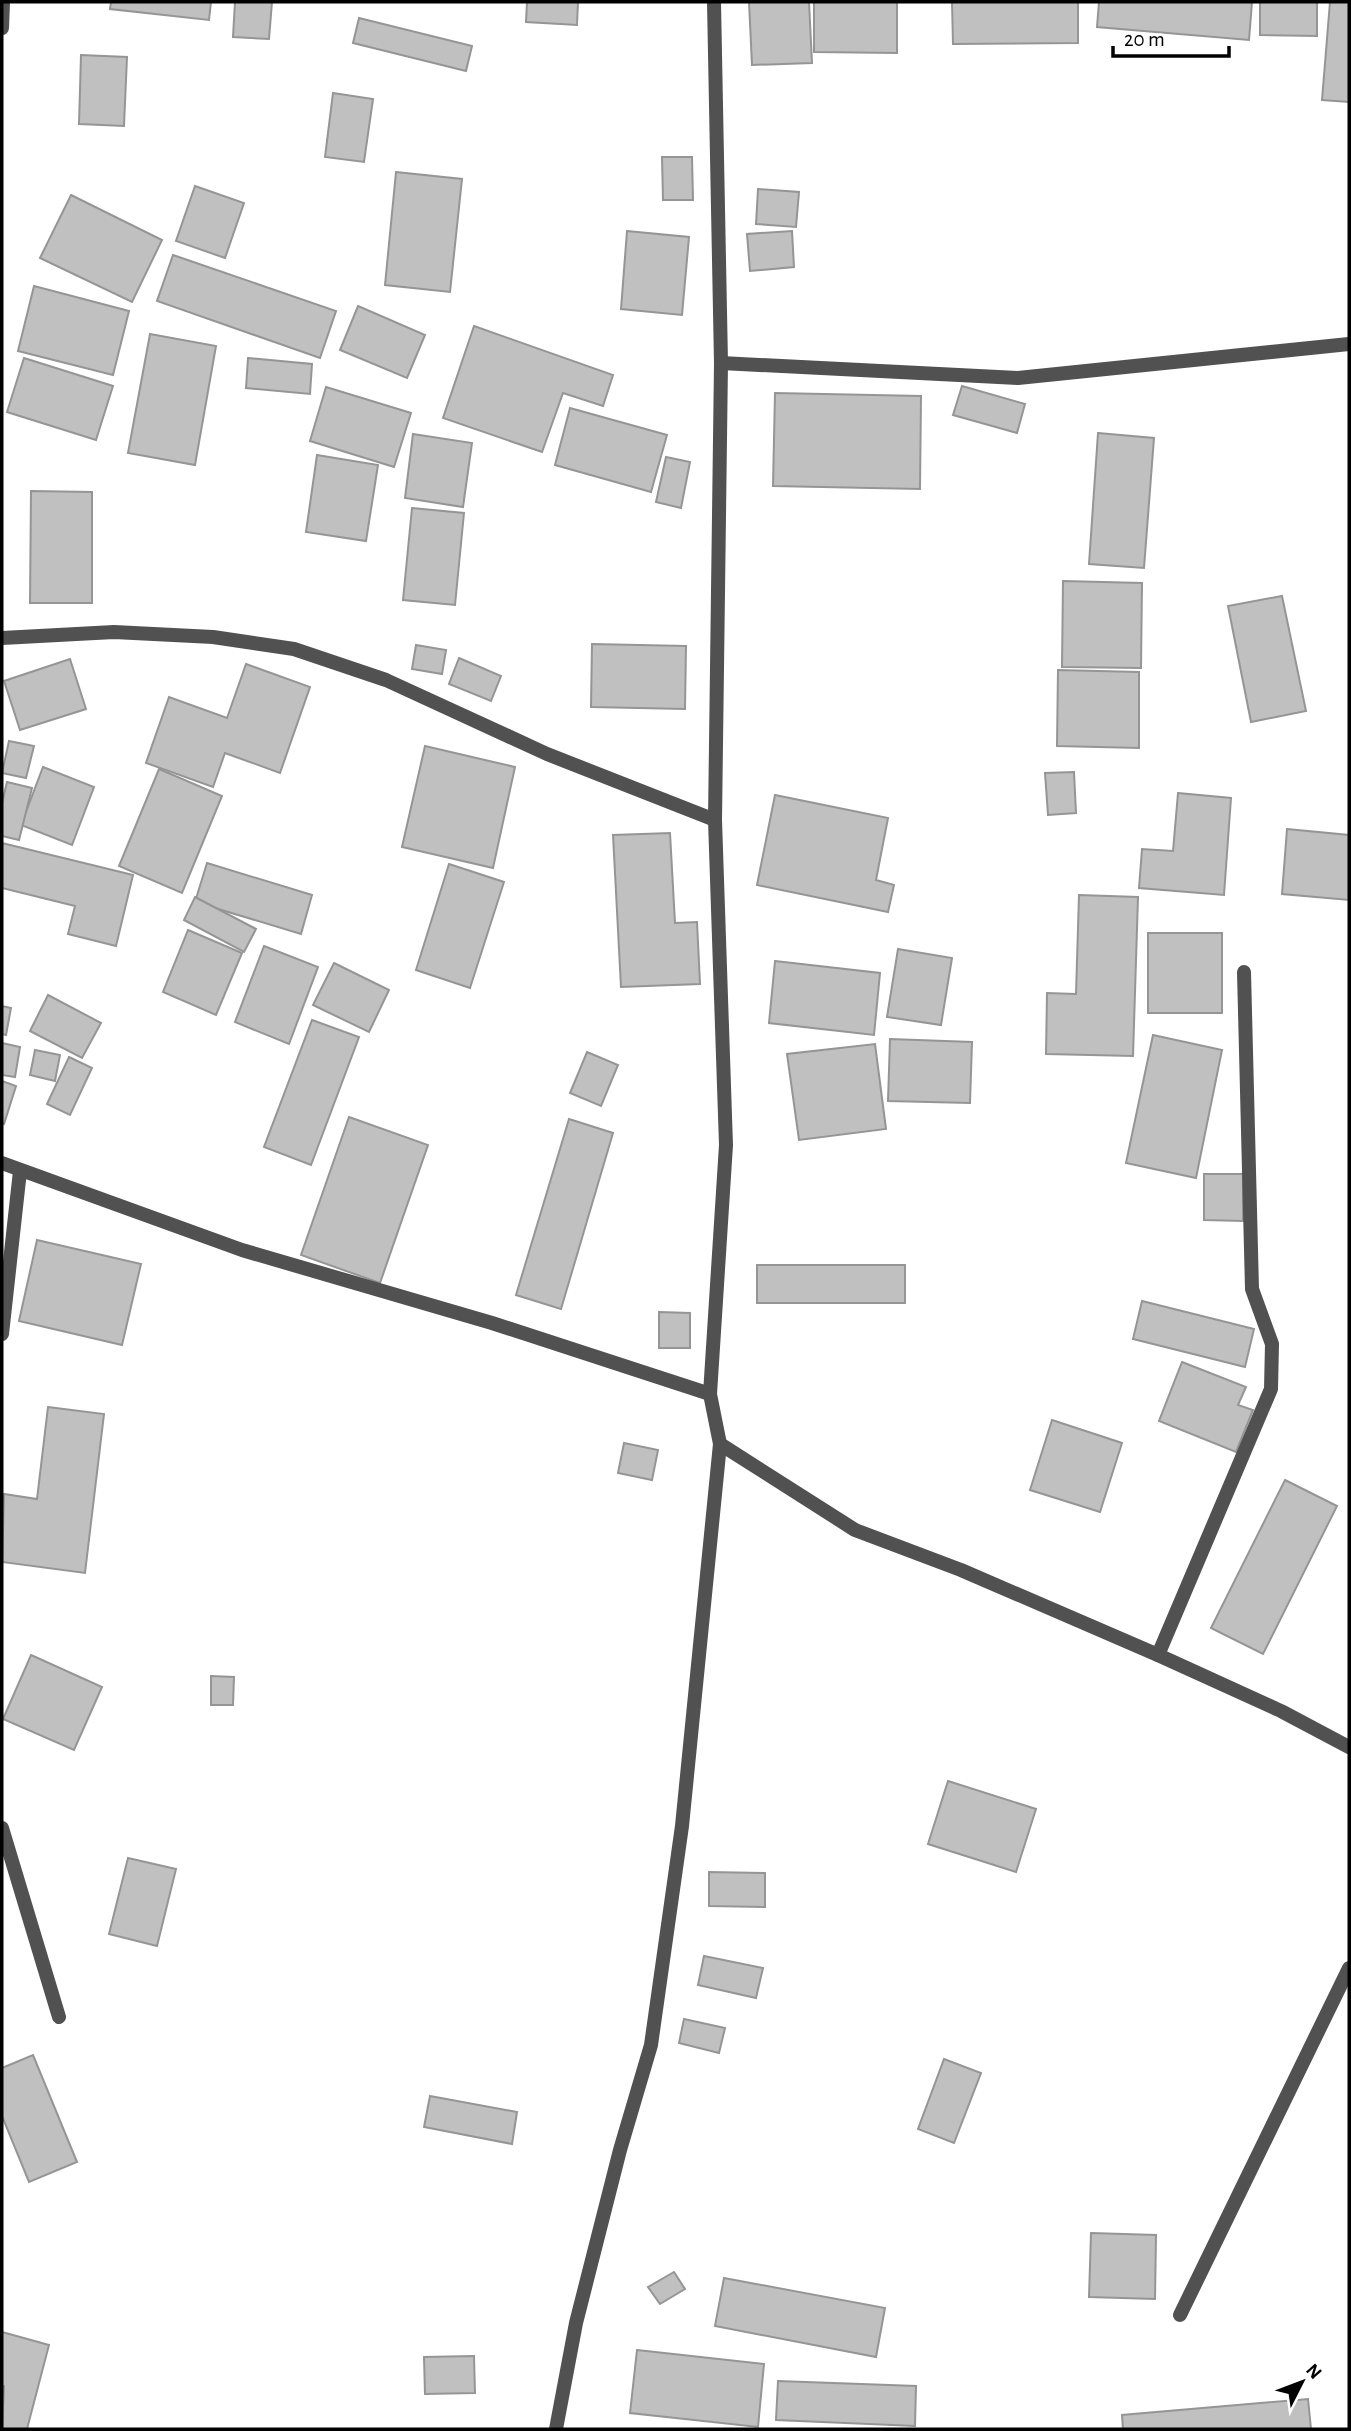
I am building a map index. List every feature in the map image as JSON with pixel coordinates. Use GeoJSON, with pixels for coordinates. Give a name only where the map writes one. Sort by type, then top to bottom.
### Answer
{"type":"FeatureCollection","features":[{"type":"Feature","properties":{"kind":"street"},"geometry":{"type":"LineString","coordinates":[[2,28],[3,2]]}},
{"type":"Feature","properties":{"kind":"street"},"geometry":{"type":"LineString","coordinates":[[556,2429],[576,2323],[620,2150],[651,2045],[682,1826],[720,1444],[710,1394],[726,1145],[715,820],[721,363],[714,2]]}},
{"type":"Feature","properties":{"kind":"street"},"geometry":{"type":"LineString","coordinates":[[721,363],[1018,378],[1349,344]]}},
{"type":"Feature","properties":{"kind":"street"},"geometry":{"type":"LineString","coordinates":[[2,638],[114,632],[213,637],[294,649],[386,680],[547,754],[715,820]]}},
{"type":"Feature","properties":{"kind":"street"},"geometry":{"type":"LineString","coordinates":[[1158,1655],[1271,1389],[1272,1344],[1252,1289],[1244,972]]}},
{"type":"Feature","properties":{"kind":"street"},"geometry":{"type":"LineString","coordinates":[[2,1163],[242,1250],[492,1323],[710,1394]]}},
{"type":"Feature","properties":{"kind":"street"},"geometry":{"type":"LineString","coordinates":[[2,1334],[20,1171]]}},
{"type":"Feature","properties":{"kind":"street"},"geometry":{"type":"LineString","coordinates":[[720,1444],[855,1530],[961,1570],[1158,1655],[1281,1711],[1349,1747]]}},
{"type":"Feature","properties":{"kind":"street"},"geometry":{"type":"LineString","coordinates":[[2,1828],[59,2017]]}},
{"type":"Feature","properties":{"kind":"street"},"geometry":{"type":"LineString","coordinates":[[1180,2315],[1349,1968]]}},
{"type":"Feature","properties":{"kind":"building"},"geometry":{"type":"Polygon","coordinates":[[[111,2],[211,2],[209,20],[110,9],[111,2]]]}},
{"type":"Feature","properties":{"kind":"building"},"geometry":{"type":"Polygon","coordinates":[[[235,2],[272,2],[269,39],[233,37],[235,2]]]}},
{"type":"Feature","properties":{"kind":"building"},"geometry":{"type":"Polygon","coordinates":[[[527,2],[578,2],[577,25],[526,22],[527,2]]]}},
{"type":"Feature","properties":{"kind":"building"},"geometry":{"type":"Polygon","coordinates":[[[749,2],[809,2],[812,63],[752,65],[749,2]]]}},
{"type":"Feature","properties":{"kind":"building"},"geometry":{"type":"Polygon","coordinates":[[[814,2],[897,2],[897,53],[814,52],[814,2]]]}},
{"type":"Feature","properties":{"kind":"building"},"geometry":{"type":"Polygon","coordinates":[[[952,2],[1078,2],[1078,43],[953,44],[952,2]]]}},
{"type":"Feature","properties":{"kind":"building"},"geometry":{"type":"Polygon","coordinates":[[[1099,2],[1252,2],[1249,40],[1097,27],[1099,2]]]}},
{"type":"Feature","properties":{"kind":"building"},"geometry":{"type":"Polygon","coordinates":[[[1260,2],[1317,2],[1317,36],[1260,35],[1260,2]]]}},
{"type":"Feature","properties":{"kind":"building"},"geometry":{"type":"Polygon","coordinates":[[[1330,2],[1349,2],[1349,102],[1322,100],[1330,2]]]}},
{"type":"Feature","properties":{"kind":"building"},"geometry":{"type":"Polygon","coordinates":[[[359,18],[472,46],[466,71],[353,43],[359,18]]]}},
{"type":"Feature","properties":{"kind":"building"},"geometry":{"type":"Polygon","coordinates":[[[81,55],[127,57],[124,126],[79,124],[81,55]]]}},
{"type":"Feature","properties":{"kind":"building"},"geometry":{"type":"Polygon","coordinates":[[[333,93],[373,99],[364,162],[325,157],[333,93]]]}},
{"type":"Feature","properties":{"kind":"building"},"geometry":{"type":"Polygon","coordinates":[[[662,157],[692,157],[693,200],[663,200],[662,157]]]}},
{"type":"Feature","properties":{"kind":"building"},"geometry":{"type":"Polygon","coordinates":[[[396,172],[462,179],[450,292],[385,285],[396,172]]]}},
{"type":"Feature","properties":{"kind":"building"},"geometry":{"type":"Polygon","coordinates":[[[195,186],[244,203],[225,258],[176,241],[195,186]]]}},
{"type":"Feature","properties":{"kind":"building"},"geometry":{"type":"Polygon","coordinates":[[[758,189],[799,192],[796,227],[756,224],[758,189]]]}},
{"type":"Feature","properties":{"kind":"building"},"geometry":{"type":"Polygon","coordinates":[[[71,195],[162,240],[132,302],[40,258],[71,195]]]}},
{"type":"Feature","properties":{"kind":"building"},"geometry":{"type":"Polygon","coordinates":[[[627,231],[689,237],[682,315],[621,309],[627,231]]]}},
{"type":"Feature","properties":{"kind":"building"},"geometry":{"type":"Polygon","coordinates":[[[792,231],[794,267],[750,271],[747,234],[792,231]]]}},
{"type":"Feature","properties":{"kind":"building"},"geometry":{"type":"Polygon","coordinates":[[[173,255],[336,311],[320,358],[157,301],[173,255]]]}},
{"type":"Feature","properties":{"kind":"building"},"geometry":{"type":"Polygon","coordinates":[[[34,286],[129,311],[113,375],[18,351],[34,286]]]}},
{"type":"Feature","properties":{"kind":"building"},"geometry":{"type":"Polygon","coordinates":[[[358,306],[425,335],[407,378],[340,350],[358,306]]]}},
{"type":"Feature","properties":{"kind":"building"},"geometry":{"type":"Polygon","coordinates":[[[474,326],[613,375],[603,406],[563,393],[542,452],[443,418],[474,326]]]}},
{"type":"Feature","properties":{"kind":"building"},"geometry":{"type":"Polygon","coordinates":[[[150,334],[216,346],[195,465],[128,453],[150,334]]]}},
{"type":"Feature","properties":{"kind":"building"},"geometry":{"type":"Polygon","coordinates":[[[24,358],[113,386],[96,440],[7,412],[24,358]]]}},
{"type":"Feature","properties":{"kind":"building"},"geometry":{"type":"Polygon","coordinates":[[[248,358],[312,364],[310,394],[246,388],[248,358]]]}},
{"type":"Feature","properties":{"kind":"building"},"geometry":{"type":"Polygon","coordinates":[[[962,386],[1025,404],[1017,433],[953,415],[962,386]]]}},
{"type":"Feature","properties":{"kind":"building"},"geometry":{"type":"Polygon","coordinates":[[[326,387],[411,413],[394,467],[310,441],[326,387]]]}},
{"type":"Feature","properties":{"kind":"building"},"geometry":{"type":"Polygon","coordinates":[[[775,393],[921,396],[920,489],[773,486],[775,393]]]}},
{"type":"Feature","properties":{"kind":"building"},"geometry":{"type":"Polygon","coordinates":[[[570,408],[667,435],[651,492],[555,465],[570,408]]]}},
{"type":"Feature","properties":{"kind":"building"},"geometry":{"type":"Polygon","coordinates":[[[1098,433],[1154,438],[1144,568],[1089,564],[1098,433]]]}},
{"type":"Feature","properties":{"kind":"building"},"geometry":{"type":"Polygon","coordinates":[[[413,434],[472,443],[463,507],[405,498],[413,434]]]}},
{"type":"Feature","properties":{"kind":"building"},"geometry":{"type":"Polygon","coordinates":[[[317,455],[378,465],[366,541],[306,532],[317,455]]]}},
{"type":"Feature","properties":{"kind":"building"},"geometry":{"type":"Polygon","coordinates":[[[666,457],[690,462],[681,508],[656,502],[666,457]]]}},
{"type":"Feature","properties":{"kind":"building"},"geometry":{"type":"Polygon","coordinates":[[[31,491],[92,492],[92,603],[30,603],[31,491]]]}},
{"type":"Feature","properties":{"kind":"building"},"geometry":{"type":"Polygon","coordinates":[[[412,508],[464,513],[455,605],[403,600],[412,508]]]}},
{"type":"Feature","properties":{"kind":"building"},"geometry":{"type":"Polygon","coordinates":[[[1063,581],[1142,583],[1141,668],[1062,667],[1063,581]]]}},
{"type":"Feature","properties":{"kind":"building"},"geometry":{"type":"Polygon","coordinates":[[[1282,596],[1306,711],[1251,722],[1228,606],[1282,596]]]}},
{"type":"Feature","properties":{"kind":"building"},"geometry":{"type":"Polygon","coordinates":[[[592,644],[686,646],[685,709],[591,707],[592,644]]]}},
{"type":"Feature","properties":{"kind":"building"},"geometry":{"type":"Polygon","coordinates":[[[416,645],[446,650],[442,674],[412,669],[416,645]]]}},
{"type":"Feature","properties":{"kind":"building"},"geometry":{"type":"Polygon","coordinates":[[[459,658],[501,676],[491,701],[449,684],[459,658]]]}},
{"type":"Feature","properties":{"kind":"building"},"geometry":{"type":"Polygon","coordinates":[[[70,659],[86,709],[20,730],[4,681],[70,659]]]}},
{"type":"Feature","properties":{"kind":"building"},"geometry":{"type":"Polygon","coordinates":[[[246,664],[310,687],[280,773],[225,753],[213,787],[146,763],[169,697],[227,718],[246,664]]]}},
{"type":"Feature","properties":{"kind":"building"},"geometry":{"type":"Polygon","coordinates":[[[1058,670],[1139,672],[1139,748],[1057,746],[1058,670]]]}},
{"type":"Feature","properties":{"kind":"building"},"geometry":{"type":"Polygon","coordinates":[[[9,741],[34,746],[26,778],[2,773],[9,741]]]}},
{"type":"Feature","properties":{"kind":"building"},"geometry":{"type":"Polygon","coordinates":[[[425,746],[515,767],[493,868],[402,847],[425,746]]]}},
{"type":"Feature","properties":{"kind":"building"},"geometry":{"type":"Polygon","coordinates":[[[43,767],[94,787],[72,845],[21,825],[43,767]]]}},
{"type":"Feature","properties":{"kind":"building"},"geometry":{"type":"Polygon","coordinates":[[[159,769],[222,796],[182,893],[119,866],[159,769]]]}},
{"type":"Feature","properties":{"kind":"building"},"geometry":{"type":"Polygon","coordinates":[[[1074,772],[1076,813],[1048,815],[1045,773],[1074,772]]]}},
{"type":"Feature","properties":{"kind":"building"},"geometry":{"type":"Polygon","coordinates":[[[7,782],[32,788],[19,840],[2,836],[2,803],[7,782]]]}},
{"type":"Feature","properties":{"kind":"building"},"geometry":{"type":"Polygon","coordinates":[[[1178,793],[1231,798],[1224,895],[1139,888],[1142,849],[1173,851],[1178,793]]]}},
{"type":"Feature","properties":{"kind":"building"},"geometry":{"type":"Polygon","coordinates":[[[775,795],[888,818],[876,880],[894,885],[888,912],[757,885],[775,795]]]}},
{"type":"Feature","properties":{"kind":"building"},"geometry":{"type":"Polygon","coordinates":[[[1287,829],[1349,835],[1349,900],[1282,894],[1287,829]]]}},
{"type":"Feature","properties":{"kind":"building"},"geometry":{"type":"Polygon","coordinates":[[[670,833],[675,923],[697,922],[700,984],[621,987],[613,835],[670,833]]]}},
{"type":"Feature","properties":{"kind":"building"},"geometry":{"type":"Polygon","coordinates":[[[2,843],[133,875],[116,946],[68,934],[75,906],[2,888],[2,843]]]}},
{"type":"Feature","properties":{"kind":"building"},"geometry":{"type":"Polygon","coordinates":[[[207,863],[312,895],[301,934],[195,902],[207,863]]]}},
{"type":"Feature","properties":{"kind":"building"},"geometry":{"type":"Polygon","coordinates":[[[449,864],[504,882],[470,988],[416,970],[449,864]]]}},
{"type":"Feature","properties":{"kind":"building"},"geometry":{"type":"Polygon","coordinates":[[[1079,895],[1138,897],[1133,1056],[1046,1054],[1047,993],[1076,994],[1079,895]]]}},
{"type":"Feature","properties":{"kind":"building"},"geometry":{"type":"Polygon","coordinates":[[[195,897],[256,929],[244,952],[184,920],[195,897]]]}},
{"type":"Feature","properties":{"kind":"building"},"geometry":{"type":"Polygon","coordinates":[[[188,930],[242,953],[216,1015],[163,992],[188,930]]]}},
{"type":"Feature","properties":{"kind":"building"},"geometry":{"type":"Polygon","coordinates":[[[1148,933],[1222,933],[1222,1013],[1148,1013],[1148,933]]]}},
{"type":"Feature","properties":{"kind":"building"},"geometry":{"type":"Polygon","coordinates":[[[264,946],[318,967],[289,1044],[235,1022],[264,946]]]}},
{"type":"Feature","properties":{"kind":"building"},"geometry":{"type":"Polygon","coordinates":[[[898,949],[952,958],[941,1025],[887,1017],[898,949]]]}},
{"type":"Feature","properties":{"kind":"building"},"geometry":{"type":"Polygon","coordinates":[[[775,961],[880,973],[874,1035],[769,1023],[775,961]]]}},
{"type":"Feature","properties":{"kind":"building"},"geometry":{"type":"Polygon","coordinates":[[[334,963],[389,990],[369,1032],[313,1005],[334,963]]]}},
{"type":"Feature","properties":{"kind":"building"},"geometry":{"type":"Polygon","coordinates":[[[48,995],[101,1023],[82,1058],[30,1031],[48,995]]]}},
{"type":"Feature","properties":{"kind":"building"},"geometry":{"type":"Polygon","coordinates":[[[2,1006],[11,1008],[6,1035],[2,1034],[2,1006]]]}},
{"type":"Feature","properties":{"kind":"building"},"geometry":{"type":"Polygon","coordinates":[[[312,1020],[359,1037],[311,1165],[264,1147],[312,1020]]]}},
{"type":"Feature","properties":{"kind":"building"},"geometry":{"type":"Polygon","coordinates":[[[1153,1035],[1222,1050],[1196,1178],[1126,1163],[1153,1035]]]}},
{"type":"Feature","properties":{"kind":"building"},"geometry":{"type":"Polygon","coordinates":[[[890,1039],[972,1042],[970,1103],[888,1101],[890,1039]]]}},
{"type":"Feature","properties":{"kind":"building"},"geometry":{"type":"Polygon","coordinates":[[[2,1043],[20,1047],[15,1077],[2,1075],[2,1043]]]}},
{"type":"Feature","properties":{"kind":"building"},"geometry":{"type":"Polygon","coordinates":[[[875,1044],[886,1129],[799,1140],[787,1054],[875,1044]]]}},
{"type":"Feature","properties":{"kind":"building"},"geometry":{"type":"Polygon","coordinates":[[[35,1050],[60,1055],[55,1081],[30,1075],[35,1050]]]}},
{"type":"Feature","properties":{"kind":"building"},"geometry":{"type":"Polygon","coordinates":[[[587,1052],[618,1065],[601,1106],[570,1093],[587,1052]]]}},
{"type":"Feature","properties":{"kind":"building"},"geometry":{"type":"Polygon","coordinates":[[[69,1057],[92,1068],[70,1115],[47,1104],[69,1057]]]}},
{"type":"Feature","properties":{"kind":"building"},"geometry":{"type":"Polygon","coordinates":[[[2,1081],[16,1086],[4,1124],[2,1123],[2,1081]]]}},
{"type":"Feature","properties":{"kind":"building"},"geometry":{"type":"Polygon","coordinates":[[[349,1117],[428,1145],[380,1283],[301,1255],[349,1117]]]}},
{"type":"Feature","properties":{"kind":"building"},"geometry":{"type":"Polygon","coordinates":[[[569,1119],[613,1133],[561,1309],[516,1295],[569,1119]]]}},
{"type":"Feature","properties":{"kind":"building"},"geometry":{"type":"Polygon","coordinates":[[[1204,1174],[1243,1174],[1243,1221],[1204,1220],[1204,1174]]]}},
{"type":"Feature","properties":{"kind":"building"},"geometry":{"type":"Polygon","coordinates":[[[37,1240],[141,1264],[122,1345],[19,1321],[37,1240]]]}},
{"type":"Feature","properties":{"kind":"building"},"geometry":{"type":"Polygon","coordinates":[[[757,1265],[905,1265],[905,1303],[757,1303],[757,1265]]]}},
{"type":"Feature","properties":{"kind":"building"},"geometry":{"type":"Polygon","coordinates":[[[1142,1301],[1254,1329],[1245,1367],[1133,1339],[1142,1301]]]}},
{"type":"Feature","properties":{"kind":"building"},"geometry":{"type":"Polygon","coordinates":[[[659,1312],[690,1313],[690,1348],[659,1348],[659,1312]]]}},
{"type":"Feature","properties":{"kind":"building"},"geometry":{"type":"Polygon","coordinates":[[[1182,1362],[1246,1387],[1238,1405],[1253,1410],[1236,1452],[1159,1421],[1182,1362]]]}},
{"type":"Feature","properties":{"kind":"building"},"geometry":{"type":"Polygon","coordinates":[[[48,1407],[104,1414],[85,1573],[2,1562],[4,1494],[37,1499],[48,1407]]]}},
{"type":"Feature","properties":{"kind":"building"},"geometry":{"type":"Polygon","coordinates":[[[1052,1420],[1122,1443],[1100,1512],[1030,1490],[1052,1420]]]}},
{"type":"Feature","properties":{"kind":"building"},"geometry":{"type":"Polygon","coordinates":[[[624,1443],[658,1450],[652,1480],[618,1473],[624,1443]]]}},
{"type":"Feature","properties":{"kind":"building"},"geometry":{"type":"Polygon","coordinates":[[[1285,1480],[1337,1506],[1263,1654],[1211,1628],[1285,1480]]]}},
{"type":"Feature","properties":{"kind":"building"},"geometry":{"type":"Polygon","coordinates":[[[31,1655],[102,1687],[74,1750],[3,1719],[31,1655]]]}},
{"type":"Feature","properties":{"kind":"building"},"geometry":{"type":"Polygon","coordinates":[[[211,1676],[234,1677],[233,1705],[211,1705],[211,1676]]]}},
{"type":"Feature","properties":{"kind":"building"},"geometry":{"type":"Polygon","coordinates":[[[948,1781],[1036,1809],[1016,1872],[928,1844],[948,1781]]]}},
{"type":"Feature","properties":{"kind":"building"},"geometry":{"type":"Polygon","coordinates":[[[128,1858],[176,1869],[157,1946],[109,1934],[128,1858]]]}},
{"type":"Feature","properties":{"kind":"building"},"geometry":{"type":"Polygon","coordinates":[[[709,1872],[765,1873],[765,1907],[709,1906],[709,1872]]]}},
{"type":"Feature","properties":{"kind":"building"},"geometry":{"type":"Polygon","coordinates":[[[704,1956],[763,1968],[756,1998],[698,1985],[704,1956]]]}},
{"type":"Feature","properties":{"kind":"building"},"geometry":{"type":"Polygon","coordinates":[[[684,2019],[725,2028],[719,2053],[679,2043],[684,2019]]]}},
{"type":"Feature","properties":{"kind":"building"},"geometry":{"type":"Polygon","coordinates":[[[33,2055],[77,2162],[29,2182],[2,2116],[2,2068],[33,2055]]]}},
{"type":"Feature","properties":{"kind":"building"},"geometry":{"type":"Polygon","coordinates":[[[944,2059],[981,2073],[954,2143],[918,2129],[944,2059]]]}},
{"type":"Feature","properties":{"kind":"building"},"geometry":{"type":"Polygon","coordinates":[[[430,2096],[517,2112],[512,2144],[424,2127],[430,2096]]]}},
{"type":"Feature","properties":{"kind":"building"},"geometry":{"type":"Polygon","coordinates":[[[1091,2233],[1156,2235],[1155,2299],[1089,2297],[1091,2233]]]}},
{"type":"Feature","properties":{"kind":"building"},"geometry":{"type":"Polygon","coordinates":[[[674,2272],[685,2289],[660,2304],[648,2287],[674,2272]]]}},
{"type":"Feature","properties":{"kind":"building"},"geometry":{"type":"Polygon","coordinates":[[[724,2278],[885,2308],[876,2357],[715,2326],[724,2278]]]}},
{"type":"Feature","properties":{"kind":"building"},"geometry":{"type":"Polygon","coordinates":[[[2,2332],[49,2345],[27,2429],[2,2429],[2,2332]]]}},
{"type":"Feature","properties":{"kind":"building"},"geometry":{"type":"Polygon","coordinates":[[[637,2350],[764,2364],[758,2427],[630,2413],[637,2350]]]}},
{"type":"Feature","properties":{"kind":"building"},"geometry":{"type":"Polygon","coordinates":[[[474,2356],[475,2393],[425,2394],[424,2357],[474,2356]]]}},
{"type":"Feature","properties":{"kind":"building"},"geometry":{"type":"Polygon","coordinates":[[[778,2381],[916,2386],[915,2426],[776,2420],[778,2381]]]}},
{"type":"Feature","properties":{"kind":"building"},"geometry":{"type":"Polygon","coordinates":[[[1308,2399],[1311,2429],[1123,2429],[1122,2415],[1308,2399]]]}}]}
